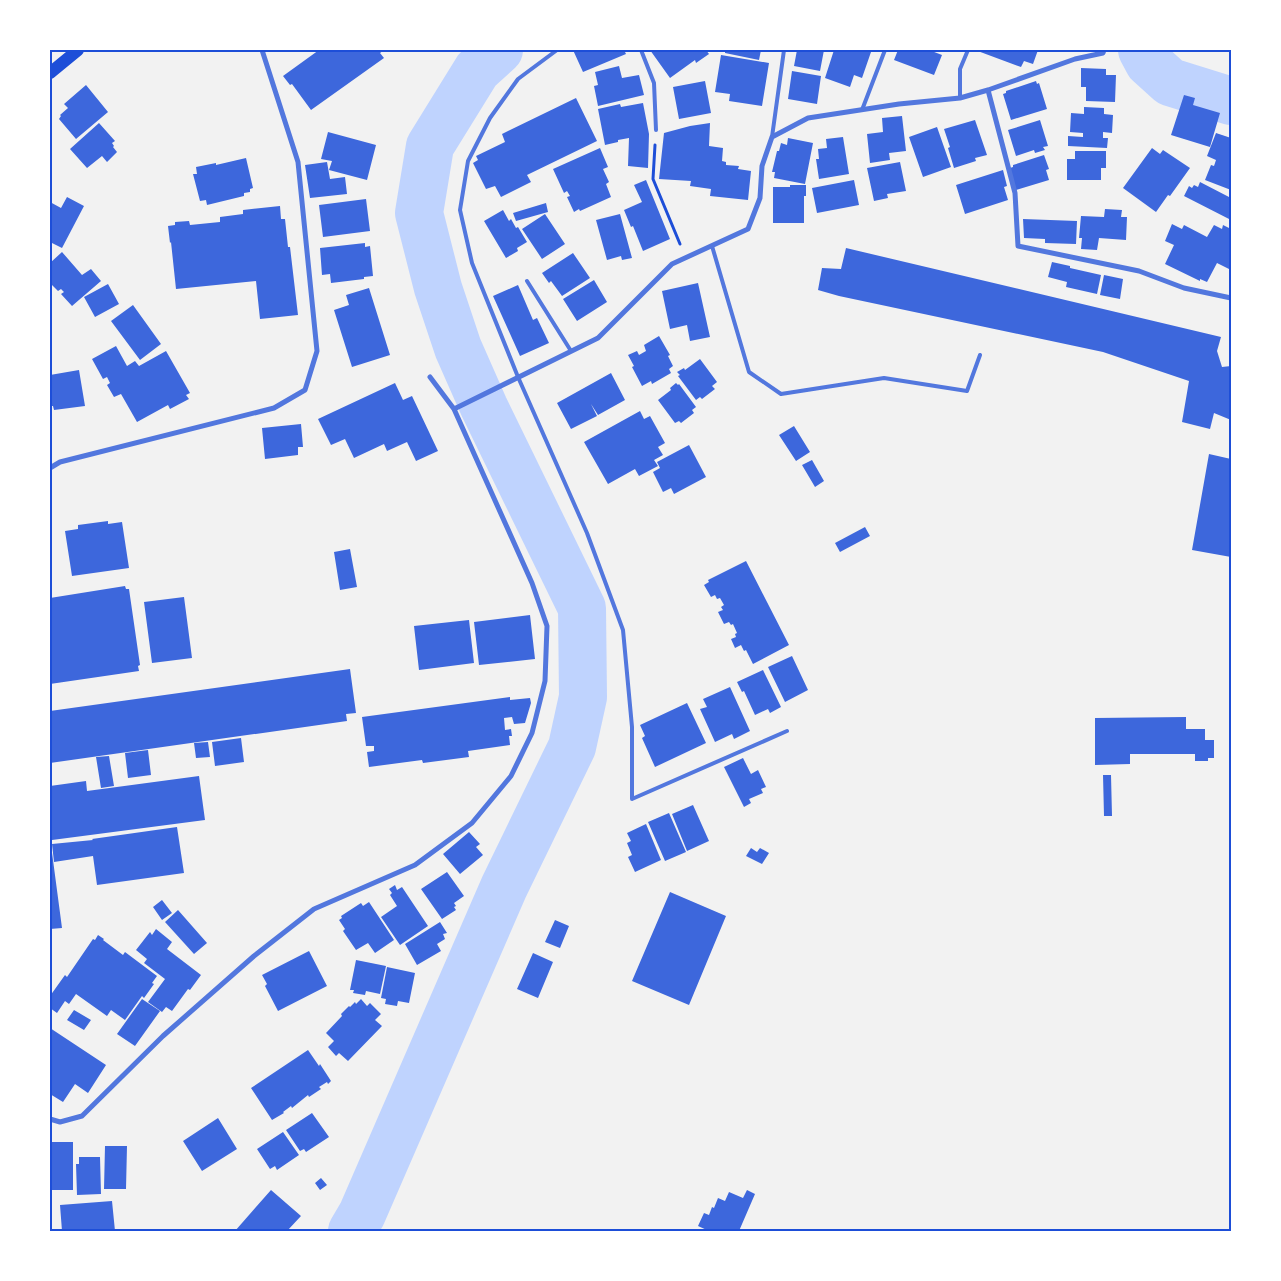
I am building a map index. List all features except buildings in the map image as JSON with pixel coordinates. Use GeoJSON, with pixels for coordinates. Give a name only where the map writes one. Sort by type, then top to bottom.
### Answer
{"type":"FeatureCollection","features":[{"type":"Feature","properties":{"kind":"main road"},"geometry":{"type":"LineString","coordinates":[[50,73],[78,50]]}},
{"type":"Feature","properties":{"kind":"street"},"geometry":{"type":"LineString","coordinates":[[50,468],[60,462],[274,408],[304,390],[317,350],[298,162],[262,50]]}},
{"type":"Feature","properties":{"kind":"street"},"geometry":{"type":"LineString","coordinates":[[454,409],[598,338],[672,264],[748,229],[760,198],[762,166],[772,137],[808,118],[899,104],[960,98],[1075,59],[1102,53],[1104,50]]}},
{"type":"Feature","properties":{"kind":"street"},"geometry":{"type":"LineString","coordinates":[[988,90],[1014,193],[1018,246],[1139,270],[1184,288],[1231,298]]}},
{"type":"Feature","properties":{"kind":"street"},"geometry":{"type":"LineString","coordinates":[[50,1119],[60,1122],[82,1116],[162,1036],[254,956],[314,909],[415,864],[472,823],[511,776],[532,733],[546,681],[547,626],[532,583],[454,409],[430,377]]}},
{"type":"Feature","properties":{"kind":"lane"},"geometry":{"type":"LineString","coordinates":[[557,50],[518,80],[490,118],[468,161],[460,210],[472,263],[518,377],[587,532],[623,630],[632,727],[632,799],[786,731]]}},
{"type":"Feature","properties":{"kind":"lane"},"geometry":{"type":"LineString","coordinates":[[641,50],[654,83],[656,130]]}},
{"type":"Feature","properties":{"kind":"lane"},"geometry":{"type":"LineString","coordinates":[[772,137],[784,50]]}},
{"type":"Feature","properties":{"kind":"lane"},"geometry":{"type":"LineString","coordinates":[[862,110],[885,50]]}},
{"type":"Feature","properties":{"kind":"lane"},"geometry":{"type":"LineString","coordinates":[[960,98],[960,69],[968,50]]}},
{"type":"Feature","properties":{"kind":"lane"},"geometry":{"type":"LineString","coordinates":[[712,246],[749,372],[781,394],[884,378],[967,391],[980,354]]}},
{"type":"Feature","properties":{"kind":"lane"},"geometry":{"type":"LineString","coordinates":[[527,281],[571,351]]}},
{"type":"Feature","properties":{"kind":"path"},"geometry":{"type":"LineString","coordinates":[[656,130],[653,179],[685,258]]}},
{"type":"Feature","properties":{"kind":"waterway"},"geometry":{"type":"LineString","coordinates":[[352,1231],[362,1214],[504,887],[572,747],[583,697],[582,608],[484,407],[458,348],[438,288],[419,213],[430,146],[477,70],[499,50]]}},
{"type":"Feature","properties":{"kind":"waterway"},"geometry":{"type":"LineString","coordinates":[[1142,50],[1149,63],[1170,82],[1231,101]]}}]}
